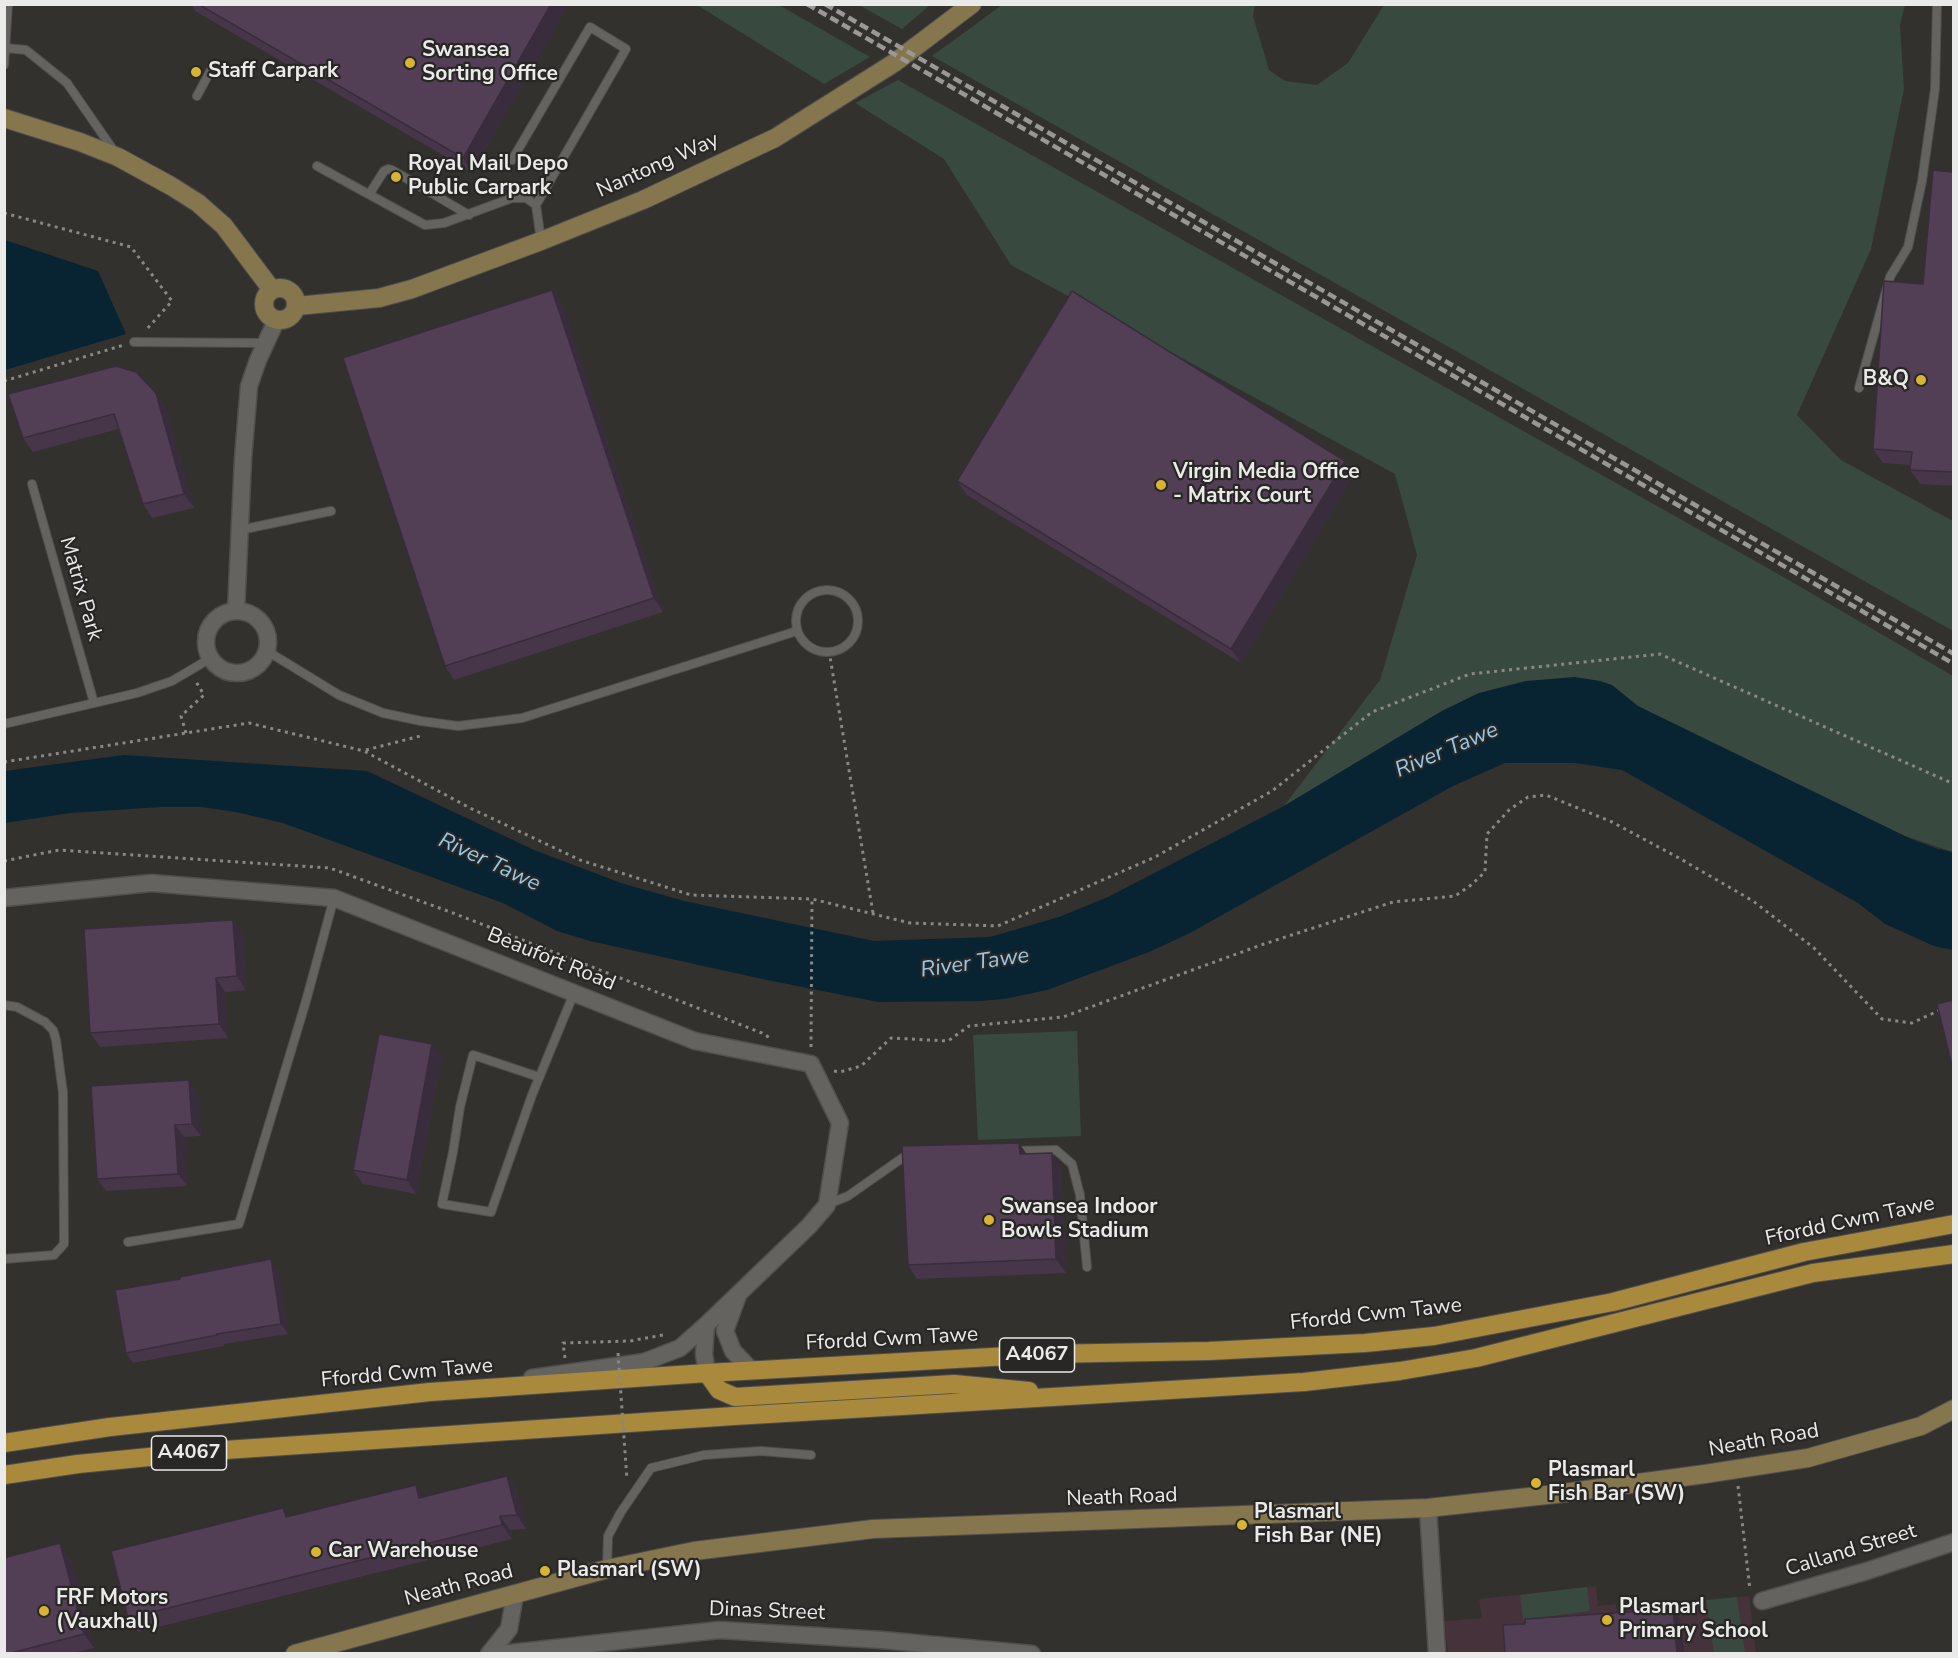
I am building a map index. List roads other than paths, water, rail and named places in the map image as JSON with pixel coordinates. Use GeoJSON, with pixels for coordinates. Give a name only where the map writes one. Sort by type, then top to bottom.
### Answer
{"type":"FeatureCollection","features":[{"type":"Feature","properties":{"kind":"main road","name":"Nantong Way"},"geometry":{"type":"LineString","coordinates":[[276,321],[292,316],[297,306],[379,297],[401,292],[541,241],[643,200],[775,138],[894,63],[972,4]]}},
{"type":"Feature","properties":{"kind":"main road"},"geometry":{"type":"LineString","coordinates":[[4,118],[80,142],[118,157],[198,203],[224,226],[272,290]]}},
{"type":"Feature","properties":{"kind":"main road"},"geometry":{"type":"LineString","coordinates":[[276,321],[268,316],[264,307],[265,297],[272,290],[282,288],[291,292],[297,306]]}},
{"type":"Feature","properties":{"kind":"main road","name":"Ffordd Cwm Tawe"},"geometry":{"type":"LineString","coordinates":[[4,1443],[110,1427],[430,1392],[707,1373],[1045,1354],[1231,1350],[1365,1343],[1434,1336],[1613,1302],[1804,1252],[1953,1224]]}},
{"type":"Feature","properties":{"kind":"main road","name":"Ffordd Cwm Tawe"},"geometry":{"type":"LineString","coordinates":[[4,1475],[78,1464],[210,1451],[734,1416],[1304,1382],[1400,1371],[1476,1358],[1813,1273],[1953,1254]]}},
{"type":"Feature","properties":{"kind":"main road"},"geometry":{"type":"LineString","coordinates":[[707,1373],[719,1390],[735,1397],[954,1384],[1090,1396]]}},
{"type":"Feature","properties":{"kind":"main road","name":"Neath Road"},"geometry":{"type":"LineString","coordinates":[[295,1653],[606,1569],[694,1551],[873,1529],[1428,1508],[1556,1494],[1808,1458],[1921,1426],[1953,1409]]}},
{"type":"Feature","properties":{"kind":"street"},"geometry":{"type":"LineString","coordinates":[[236,611],[249,386],[276,321]]}},
{"type":"Feature","properties":{"kind":"street"},"geometry":{"type":"LineString","coordinates":[[236,611],[246,612],[262,623],[267,632],[267,651],[259,664],[237,674],[222,669],[211,658],[207,643],[210,627],[221,616],[236,611]]}},
{"type":"Feature","properties":{"kind":"street","name":"Beaufort Road"},"geometry":{"type":"LineString","coordinates":[[4,898],[151,883],[334,898],[695,1041],[811,1064],[840,1123],[827,1205]]}},
{"type":"Feature","properties":{"kind":"street"},"geometry":{"type":"LineString","coordinates":[[430,1392],[644,1362],[680,1348],[809,1226],[827,1205]]}},
{"type":"Feature","properties":{"kind":"street"},"geometry":{"type":"LineString","coordinates":[[738,1294],[725,1331],[733,1351],[752,1371]]}},
{"type":"Feature","properties":{"kind":"street"},"geometry":{"type":"LineString","coordinates":[[706,1325],[704,1354],[707,1373]]}},
{"type":"Feature","properties":{"kind":"street"},"geometry":{"type":"LineString","coordinates":[[1428,1508],[1437,1653]]}},
{"type":"Feature","properties":{"kind":"street","name":"Calland Street"},"geometry":{"type":"LineString","coordinates":[[1762,1601],[1867,1571],[1953,1542]]}},
{"type":"Feature","properties":{"kind":"street"},"geometry":{"type":"LineString","coordinates":[[489,1653],[509,1629],[515,1594]]}},
{"type":"Feature","properties":{"kind":"street","name":"Dinas Street"},"geometry":{"type":"LineString","coordinates":[[501,1653],[719,1630],[883,1647],[1032,1653]]}},
{"type":"Feature","properties":{"kind":"lane"},"geometry":{"type":"LineString","coordinates":[[4,64],[8,4]]}},
{"type":"Feature","properties":{"kind":"lane"},"geometry":{"type":"LineString","coordinates":[[1858,388],[1890,278],[1908,247],[1922,181],[1935,89],[1937,4]]}},
{"type":"Feature","properties":{"kind":"lane"},"geometry":{"type":"LineString","coordinates":[[512,160],[590,27],[626,49],[536,205],[541,241]]}},
{"type":"Feature","properties":{"kind":"lane"},"geometry":{"type":"LineString","coordinates":[[6,48],[26,50],[67,83],[118,157]]}},
{"type":"Feature","properties":{"kind":"lane"},"geometry":{"type":"LineString","coordinates":[[197,96],[214,64]]}},
{"type":"Feature","properties":{"kind":"lane"},"geometry":{"type":"LineString","coordinates":[[317,166],[425,225],[444,223],[512,198],[526,198],[536,205]]}},
{"type":"Feature","properties":{"kind":"lane"},"geometry":{"type":"LineString","coordinates":[[370,193],[384,171],[388,169],[469,215]]}},
{"type":"Feature","properties":{"kind":"lane"},"geometry":{"type":"LineString","coordinates":[[134,342],[265,343]]}},
{"type":"Feature","properties":{"kind":"lane","name":"Matrix Park"},"geometry":{"type":"LineString","coordinates":[[32,484],[94,703]]}},
{"type":"Feature","properties":{"kind":"lane"},"geometry":{"type":"LineString","coordinates":[[240,530],[331,511]]}},
{"type":"Feature","properties":{"kind":"lane"},"geometry":{"type":"LineString","coordinates":[[823,589],[841,593],[856,609],[858,624],[856,631],[842,648],[829,651],[811,647],[797,631],[797,613],[806,598],[823,589]]}},
{"type":"Feature","properties":{"kind":"lane"},"geometry":{"type":"LineString","coordinates":[[267,651],[339,695],[383,713],[458,726],[522,718],[797,631]]}},
{"type":"Feature","properties":{"kind":"lane"},"geometry":{"type":"LineString","coordinates":[[4,724],[137,693],[163,684],[211,658]]}},
{"type":"Feature","properties":{"kind":"lane"},"geometry":{"type":"LineString","coordinates":[[128,1242],[239,1224],[306,1002],[334,898]]}},
{"type":"Feature","properties":{"kind":"lane"},"geometry":{"type":"LineString","coordinates":[[539,1077],[472,1055],[442,1204],[491,1212],[539,1077],[574,993]]}},
{"type":"Feature","properties":{"kind":"lane"},"geometry":{"type":"LineString","coordinates":[[4,1005],[17,1007],[45,1022],[53,1030],[56,1040],[63,1094],[64,1244],[54,1255],[4,1259]]}},
{"type":"Feature","properties":{"kind":"lane"},"geometry":{"type":"LineString","coordinates":[[1009,1152],[1056,1150],[1072,1164],[1080,1195],[1087,1267]]}},
{"type":"Feature","properties":{"kind":"lane"},"geometry":{"type":"LineString","coordinates":[[827,1205],[848,1196],[908,1154],[918,1154]]}},
{"type":"Feature","properties":{"kind":"lane"},"geometry":{"type":"LineString","coordinates":[[606,1569],[608,1536],[621,1512],[651,1468],[704,1455],[761,1451],[811,1455]]}},
{"type":"Feature","properties":{"kind":"water"},"geometry":{"type":"Polygon","coordinates":[[[5,240],[98,271],[126,334],[5,370],[5,240]]]}},
{"type":"Feature","properties":{"kind":"water","name":"River Tawe"},"geometry":{"type":"Polygon","coordinates":[[[1575,677],[1612,685],[1638,706],[1911,839],[1953,852],[1953,950],[1934,946],[1885,924],[1858,903],[1622,770],[1575,763],[1505,763],[1453,786],[1188,934],[1149,952],[1047,990],[1004,999],[980,1001],[878,1002],[590,941],[557,931],[503,903],[283,823],[236,812],[201,807],[160,807],[70,813],[5,823],[5,771],[124,755],[367,771],[534,850],[621,883],[684,901],[874,941],[990,937],[1059,917],[1108,897],[1284,806],[1442,711],[1479,693],[1526,681],[1575,677]]]}},
{"type":"Feature","properties":{"kind":"railway"},"geometry":{"type":"LineString","coordinates":[[807,4],[1954,664]]}},
{"type":"Feature","properties":{"kind":"railway"},"geometry":{"type":"LineString","coordinates":[[825,4],[1954,654]]}},
{"type":"Feature","properties":{"kind":"place","name":"Swansea Sorting Office"},"geometry":{"type":"Point","coordinates":[410,63]}},
{"type":"Feature","properties":{"kind":"place","name":"Staff Carpark"},"geometry":{"type":"Point","coordinates":[196,72]}},
{"type":"Feature","properties":{"kind":"place","name":"Royal Mail Depo Public Carpark"},"geometry":{"type":"Point","coordinates":[396,177]}},
{"type":"Feature","properties":{"kind":"place","name":"B&Q"},"geometry":{"type":"Point","coordinates":[1921,380]}},
{"type":"Feature","properties":{"kind":"place","name":"Virgin Media Office - Matrix Court"},"geometry":{"type":"Point","coordinates":[1161,485]}},
{"type":"Feature","properties":{"kind":"place","name":"Swansea Indoor Bowls Stadium"},"geometry":{"type":"Point","coordinates":[989,1220]}},
{"type":"Feature","properties":{"kind":"place","name":"Plasmarl Fish Bar (SW)"},"geometry":{"type":"Point","coordinates":[1536,1483]}},
{"type":"Feature","properties":{"kind":"place","name":"Plasmarl Fish Bar (NE)"},"geometry":{"type":"Point","coordinates":[1242,1525]}},
{"type":"Feature","properties":{"kind":"place","name":"Car Warehouse"},"geometry":{"type":"Point","coordinates":[316,1552]}},
{"type":"Feature","properties":{"kind":"place","name":"Plasmarl (SW)"},"geometry":{"type":"Point","coordinates":[545,1571]}},
{"type":"Feature","properties":{"kind":"place","name":"FRF Motors (Vauxhall)"},"geometry":{"type":"Point","coordinates":[44,1611]}},
{"type":"Feature","properties":{"kind":"place","name":"Plasmarl Primary School"},"geometry":{"type":"Point","coordinates":[1607,1620]}}]}
